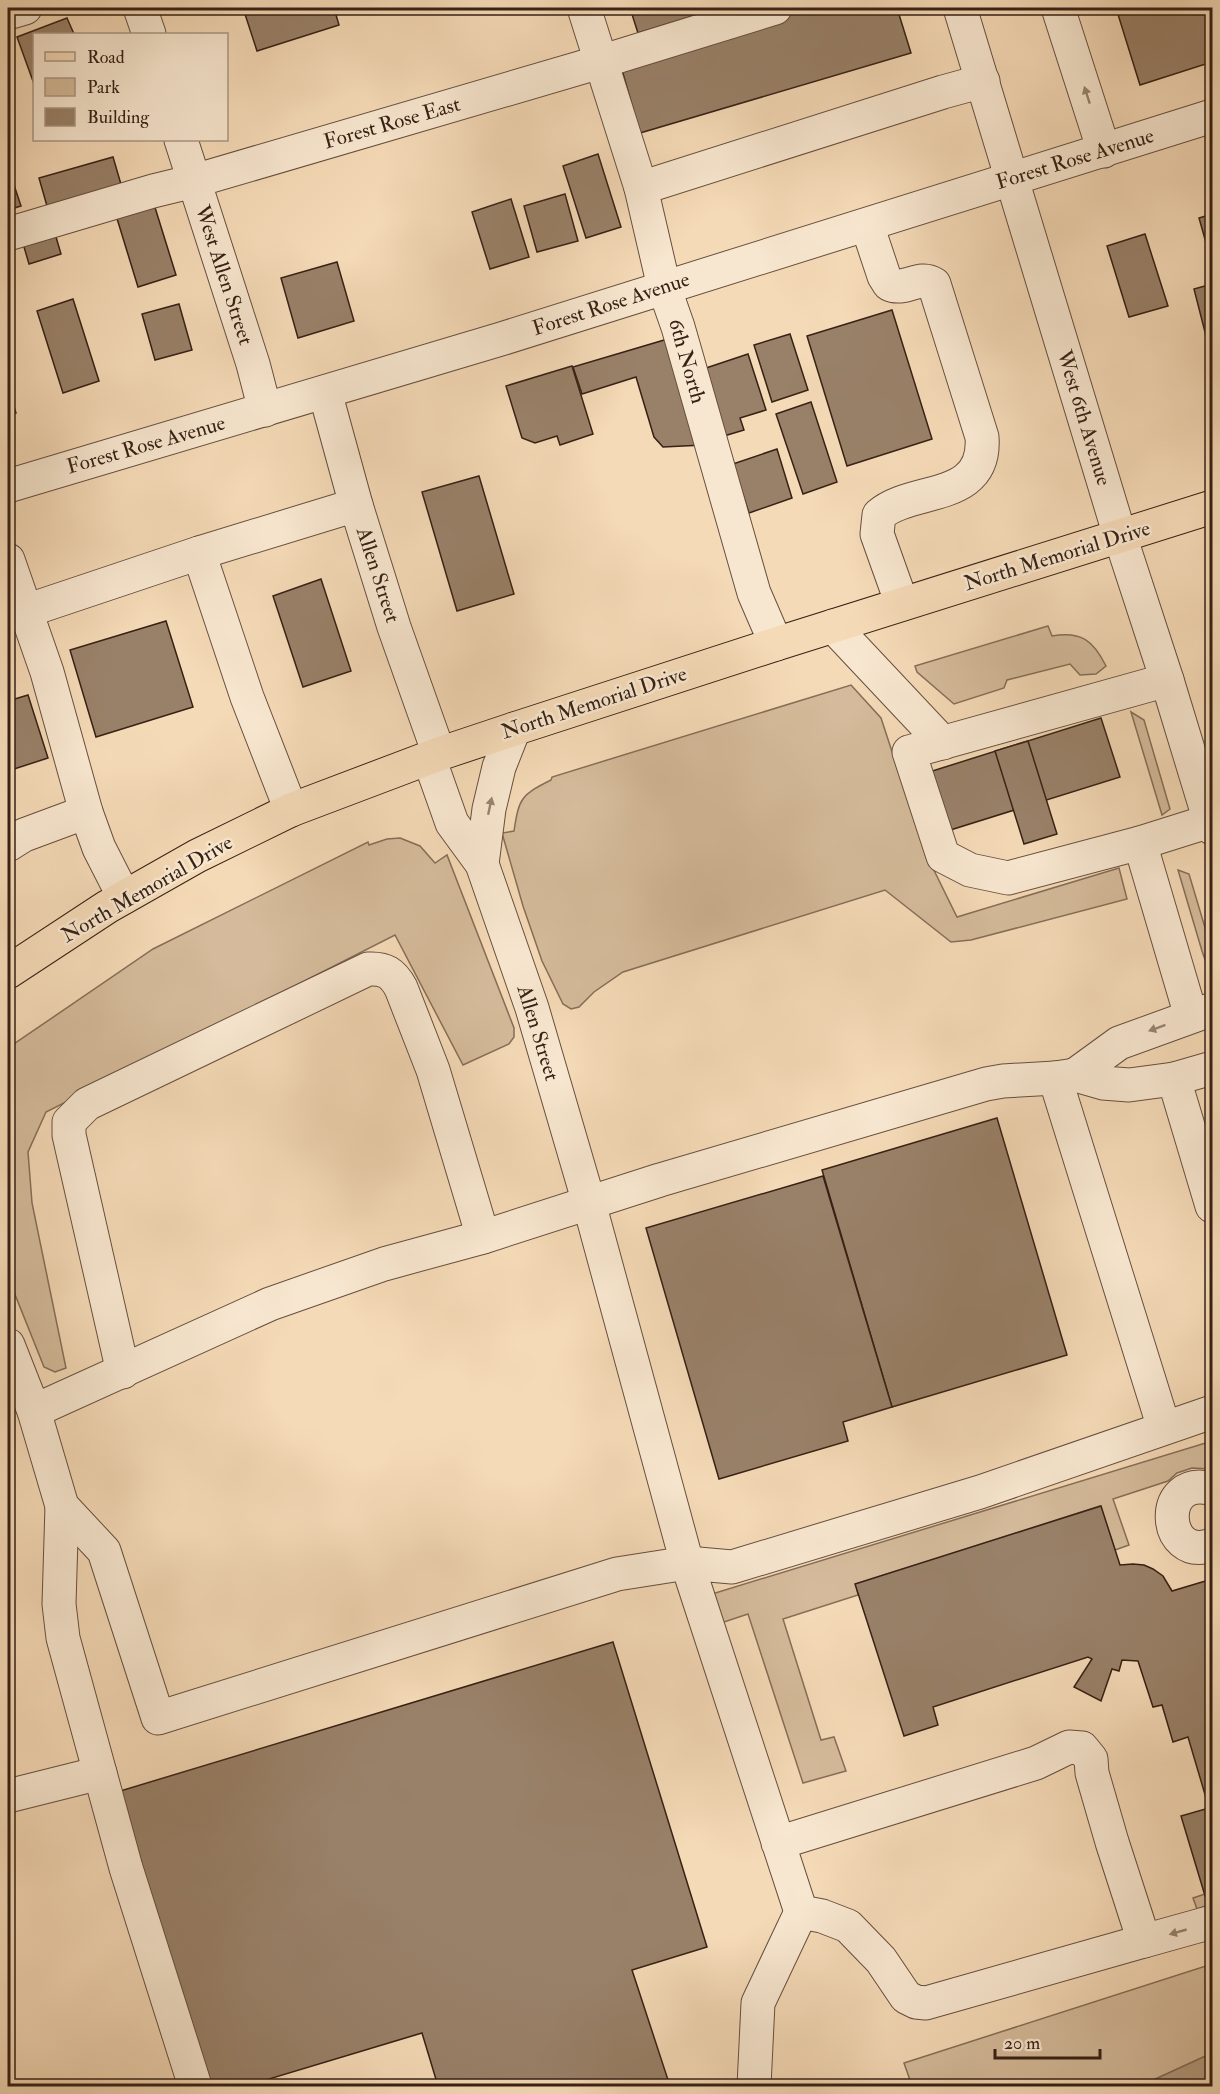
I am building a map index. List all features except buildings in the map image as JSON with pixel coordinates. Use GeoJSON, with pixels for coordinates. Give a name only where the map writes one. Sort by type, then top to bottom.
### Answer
{"type":"FeatureCollection","features":[{"type":"Feature","properties":{"kind":"main road","name":"North Memorial Drive"},"geometry":{"type":"LineString","coordinates":[[8,972],[124,897],[197,856],[291,810],[434,756],[514,729],[1212,507]]}},
{"type":"Feature","properties":{"kind":"street"},"geometry":{"type":"LineString","coordinates":[[8,13],[25,8]]}},
{"type":"Feature","properties":{"kind":"street"},"geometry":{"type":"LineString","coordinates":[[140,8],[149,33]]}},
{"type":"Feature","properties":{"kind":"street","name":"6th North"},"geometry":{"type":"LineString","coordinates":[[584,8],[641,188],[664,287],[678,327],[754,593],[776,644]]}},
{"type":"Feature","properties":{"kind":"street","name":"Forest Rose East"},"geometry":{"type":"LineString","coordinates":[[8,234],[600,62],[775,8]]}},
{"type":"Feature","properties":{"kind":"street","name":"West 6th Avenue"},"geometry":{"type":"LineString","coordinates":[[960,8],[1120,536],[1211,825]]}},
{"type":"Feature","properties":{"kind":"street"},"geometry":{"type":"LineString","coordinates":[[1058,8],[1104,151]]}},
{"type":"Feature","properties":{"kind":"street"},"geometry":{"type":"LineString","coordinates":[[641,188],[983,81]]}},
{"type":"Feature","properties":{"kind":"street","name":"Forest Rose Avenue"},"geometry":{"type":"LineString","coordinates":[[8,486],[326,392],[1212,116]]}},
{"type":"Feature","properties":{"kind":"street","name":"West Allen Street"},"geometry":{"type":"LineString","coordinates":[[181,141],[253,364],[265,410]]}},
{"type":"Feature","properties":{"kind":"street"},"geometry":{"type":"LineString","coordinates":[[867,225],[884,276],[889,284],[899,286],[925,279],[934,284],[982,436],[982,446],[977,463],[968,478],[957,486],[892,507],[879,515],[877,534],[902,604]]}},
{"type":"Feature","properties":{"kind":"street","name":"Allen Street"},"geometry":{"type":"LineString","coordinates":[[326,392],[356,505],[434,756],[452,823],[482,864],[532,1008],[589,1203],[687,1563],[801,1912]]}},
{"type":"Feature","properties":{"kind":"street"},"geometry":{"type":"LineString","coordinates":[[26,611],[199,552],[356,505]]}},
{"type":"Feature","properties":{"kind":"street"},"geometry":{"type":"LineString","coordinates":[[199,552],[246,697],[291,810]]}},
{"type":"Feature","properties":{"kind":"street"},"geometry":{"type":"LineString","coordinates":[[8,560],[47,672],[86,812],[99,848],[124,897]]}},
{"type":"Feature","properties":{"kind":"street"},"geometry":{"type":"LineString","coordinates":[[833,626],[943,743]]}},
{"type":"Feature","properties":{"kind":"street"},"geometry":{"type":"LineString","coordinates":[[1167,680],[909,752],[943,856],[970,870],[1008,878],[1211,825]]}},
{"type":"Feature","properties":{"kind":"street","name":"Allen Street"},"geometry":{"type":"LineString","coordinates":[[482,864],[489,809],[500,767],[514,729]]}},
{"type":"Feature","properties":{"kind":"street"},"geometry":{"type":"LineString","coordinates":[[8,845],[24,835],[86,812]]}},
{"type":"Feature","properties":{"kind":"street"},"geometry":{"type":"LineString","coordinates":[[1065,1076],[1119,1043],[1202,1013],[1140,843]]}},
{"type":"Feature","properties":{"kind":"street"},"geometry":{"type":"LineString","coordinates":[[123,1372],[69,1135],[69,1122],[87,1104],[368,969],[382,968],[395,977],[401,988],[433,1070],[483,1237]]}},
{"type":"Feature","properties":{"kind":"street"},"geometry":{"type":"LineString","coordinates":[[34,1412],[270,1304],[384,1264],[483,1237],[671,1176],[986,1084],[1065,1076],[1129,1085],[1174,1079],[1212,1068]]}},
{"type":"Feature","properties":{"kind":"street"},"geometry":{"type":"LineString","coordinates":[[1065,1076],[1164,1428]]}},
{"type":"Feature","properties":{"kind":"street"},"geometry":{"type":"LineString","coordinates":[[1174,1079],[1212,1206]]}},
{"type":"Feature","properties":{"kind":"street"},"geometry":{"type":"LineString","coordinates":[[8,1345],[34,1412],[62,1506],[59,1604],[63,1638],[126,1868],[195,2086]]}},
{"type":"Feature","properties":{"kind":"street"},"geometry":{"type":"LineString","coordinates":[[62,1506],[104,1551],[158,1718],[617,1574],[687,1563],[732,1567],[980,1492],[1212,1412]]}},
{"type":"Feature","properties":{"kind":"street"},"geometry":{"type":"LineString","coordinates":[[1212,1489],[1196,1487],[1180,1495],[1175,1502],[1171,1520],[1173,1529],[1187,1544],[1197,1547],[1212,1545]]}},
{"type":"Feature","properties":{"kind":"street"},"geometry":{"type":"LineString","coordinates":[[778,1843],[1036,1763],[1069,1747],[1082,1748],[1090,1759],[1112,1842],[1144,1941]]}},
{"type":"Feature","properties":{"kind":"street"},"geometry":{"type":"LineString","coordinates":[[8,1796],[100,1773]]}},
{"type":"Feature","properties":{"kind":"street"},"geometry":{"type":"LineString","coordinates":[[754,2086],[758,2003],[801,1912],[822,1916],[848,1926],[881,1960],[906,1997],[916,2002],[926,2003],[1212,1922]]}},
{"type":"Feature","properties":{"kind":"green space"},"geometry":{"type":"Polygon","coordinates":[[[1048,626],[1052,636],[1071,635],[1085,639],[1096,650],[1106,666],[1096,674],[1080,675],[1070,664],[1007,680],[1004,688],[954,704],[917,672],[915,666],[1048,626]]]}},
{"type":"Feature","properties":{"kind":"green space"},"geometry":{"type":"Polygon","coordinates":[[[851,685],[881,718],[925,852],[957,917],[1119,868],[1127,899],[971,940],[951,942],[885,890],[623,972],[594,992],[579,1007],[571,1009],[563,1004],[542,961],[502,833],[514,831],[520,804],[527,794],[551,780],[552,777],[851,685]]]}},
{"type":"Feature","properties":{"kind":"green space"},"geometry":{"type":"Polygon","coordinates":[[[1131,712],[1144,720],[1170,809],[1162,815],[1131,712]]]}},
{"type":"Feature","properties":{"kind":"green space"},"geometry":{"type":"Polygon","coordinates":[[[400,838],[420,846],[435,863],[447,855],[514,1028],[514,1037],[509,1044],[463,1065],[395,935],[46,1112],[28,1152],[32,1203],[66,1368],[55,1372],[44,1367],[8,1277],[8,1048],[153,949],[368,842],[369,845],[387,839],[400,838]]]}},
{"type":"Feature","properties":{"kind":"green space"},"geometry":{"type":"Polygon","coordinates":[[[1178,870],[1189,874],[1212,951],[1212,967],[1209,971],[1202,951],[1178,870]]]}},
{"type":"Feature","properties":{"kind":"green space"},"geometry":{"type":"Polygon","coordinates":[[[1212,1441],[1212,1469],[1192,1468],[1177,1473],[1168,1481],[1113,1499],[1129,1545],[1115,1550],[1100,1506],[856,1584],[858,1595],[783,1619],[821,1740],[834,1737],[846,1771],[803,1783],[748,1614],[724,1622],[718,1621],[712,1594],[1212,1441]]]}},
{"type":"Feature","properties":{"kind":"green space"},"geometry":{"type":"Polygon","coordinates":[[[1205,1894],[1206,1898],[1212,1897],[1212,1904],[1197,1909],[1193,1898],[1205,1894]]]}},
{"type":"Feature","properties":{"kind":"green space"},"geometry":{"type":"Polygon","coordinates":[[[1212,1964],[1212,2086],[900,2086],[911,2083],[904,2063],[1212,1964]]]}},
{"type":"Feature","properties":{"kind":"shaded area"},"geometry":{"type":"Polygon","coordinates":[[[1212,2053],[1212,2086],[1140,2086],[1212,2053]]]}}]}
